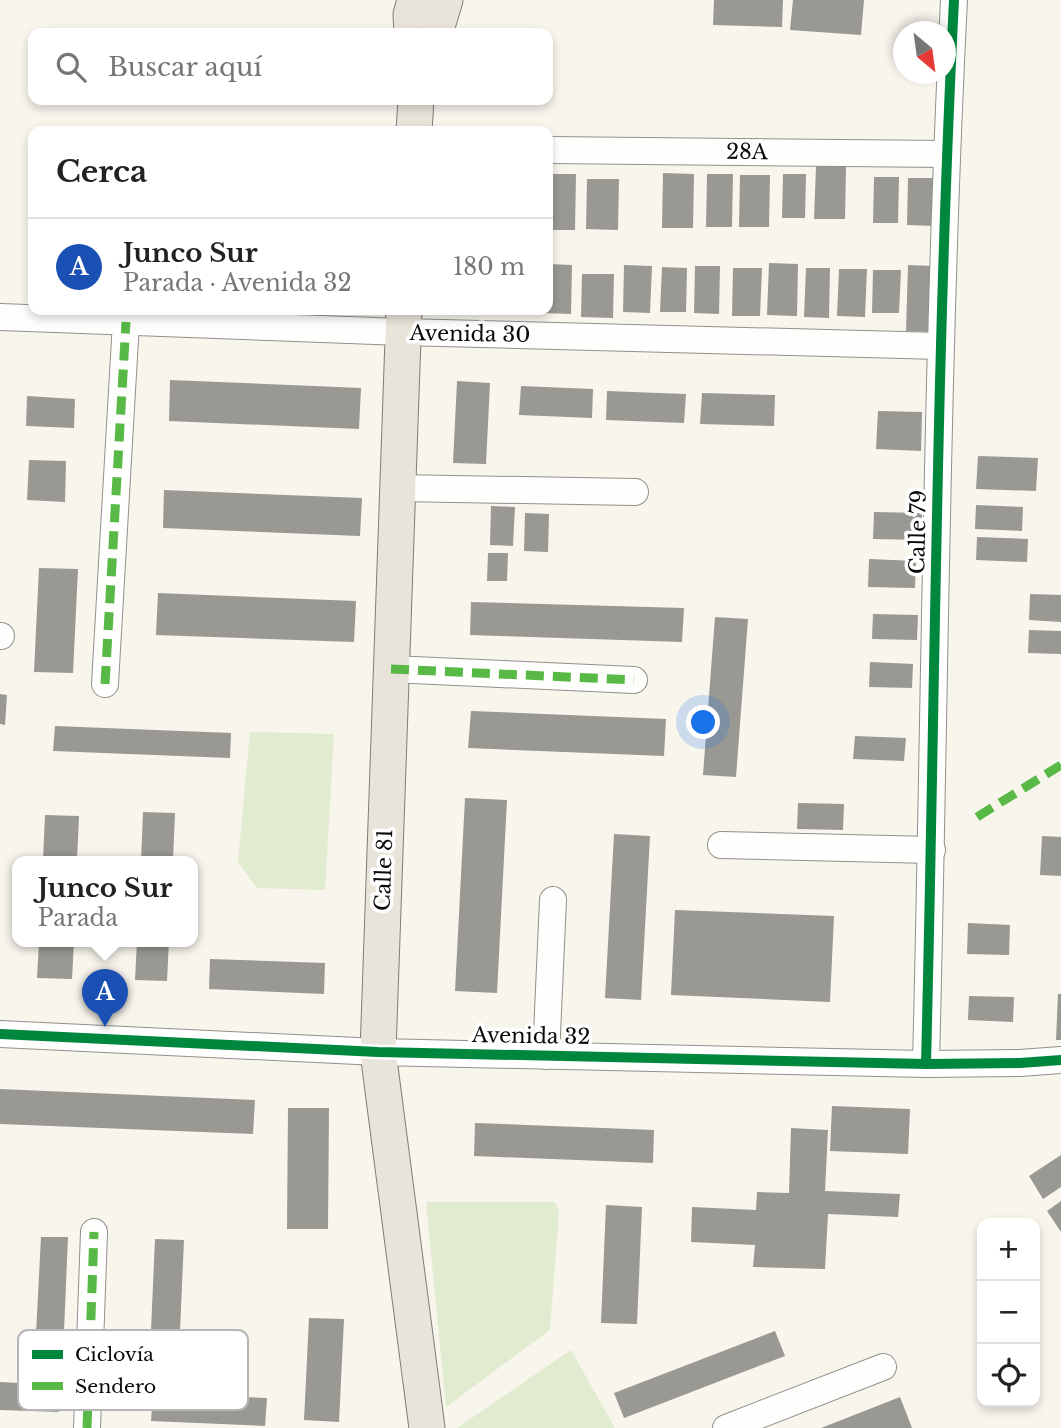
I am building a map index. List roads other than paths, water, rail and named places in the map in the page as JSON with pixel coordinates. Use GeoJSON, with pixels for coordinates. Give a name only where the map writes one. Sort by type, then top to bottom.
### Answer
{"type":"FeatureCollection","features":[{"type":"Feature","properties":{"kind":"main road"},"geometry":{"type":"LineString","coordinates":[[412,28],[411,15],[415,0]]}},
{"type":"Feature","properties":{"kind":"main road"},"geometry":{"type":"LineString","coordinates":[[437,28],[445,0]]}},
{"type":"Feature","properties":{"kind":"main road"},"geometry":{"type":"LineString","coordinates":[[414,126],[416,105]]}},
{"type":"Feature","properties":{"kind":"main road","name":"Calle 81"},"geometry":{"type":"LineString","coordinates":[[403,321],[378,1052],[426,1428]]}},
{"type":"Feature","properties":{"kind":"street","name":"Calle 79"},"geometry":{"type":"LineString","coordinates":[[926,1064],[940,346],[954,0]]}},
{"type":"Feature","properties":{"kind":"street","name":"28A"},"geometry":{"type":"LineString","coordinates":[[553,150],[946,154]]}},
{"type":"Feature","properties":{"kind":"street","name":"Avenida 30"},"geometry":{"type":"LineString","coordinates":[[0,317],[126,322],[403,321],[940,346]]}},
{"type":"Feature","properties":{"kind":"street"},"geometry":{"type":"LineString","coordinates":[[105,684],[126,322]]}},
{"type":"Feature","properties":{"kind":"street"},"geometry":{"type":"LineString","coordinates":[[397,488],[635,492]]}},
{"type":"Feature","properties":{"kind":"street"},"geometry":{"type":"LineString","coordinates":[[391,669],[634,680]]}},
{"type":"Feature","properties":{"kind":"street"},"geometry":{"type":"LineString","coordinates":[[722,845],[932,850]]}},
{"type":"Feature","properties":{"kind":"street"},"geometry":{"type":"LineString","coordinates":[[546,1056],[553,900]]}},
{"type":"Feature","properties":{"kind":"street","name":"Avenida 32"},"geometry":{"type":"LineString","coordinates":[[0,1034],[378,1052],[926,1064],[1060,1062]]}},
{"type":"Feature","properties":{"kind":"street"},"geometry":{"type":"LineString","coordinates":[[90,1330],[94,1232]]}},
{"type":"Feature","properties":{"kind":"street"},"geometry":{"type":"LineString","coordinates":[[726,1428],[883,1367]]}},
{"type":"Feature","properties":{"kind":"street"},"geometry":{"type":"LineString","coordinates":[[87,1428],[88,1410]]}},
{"type":"Feature","properties":{"kind":"place","name":"Junco Sur"},"geometry":{"type":"Point","coordinates":[105,1027]}}]}
